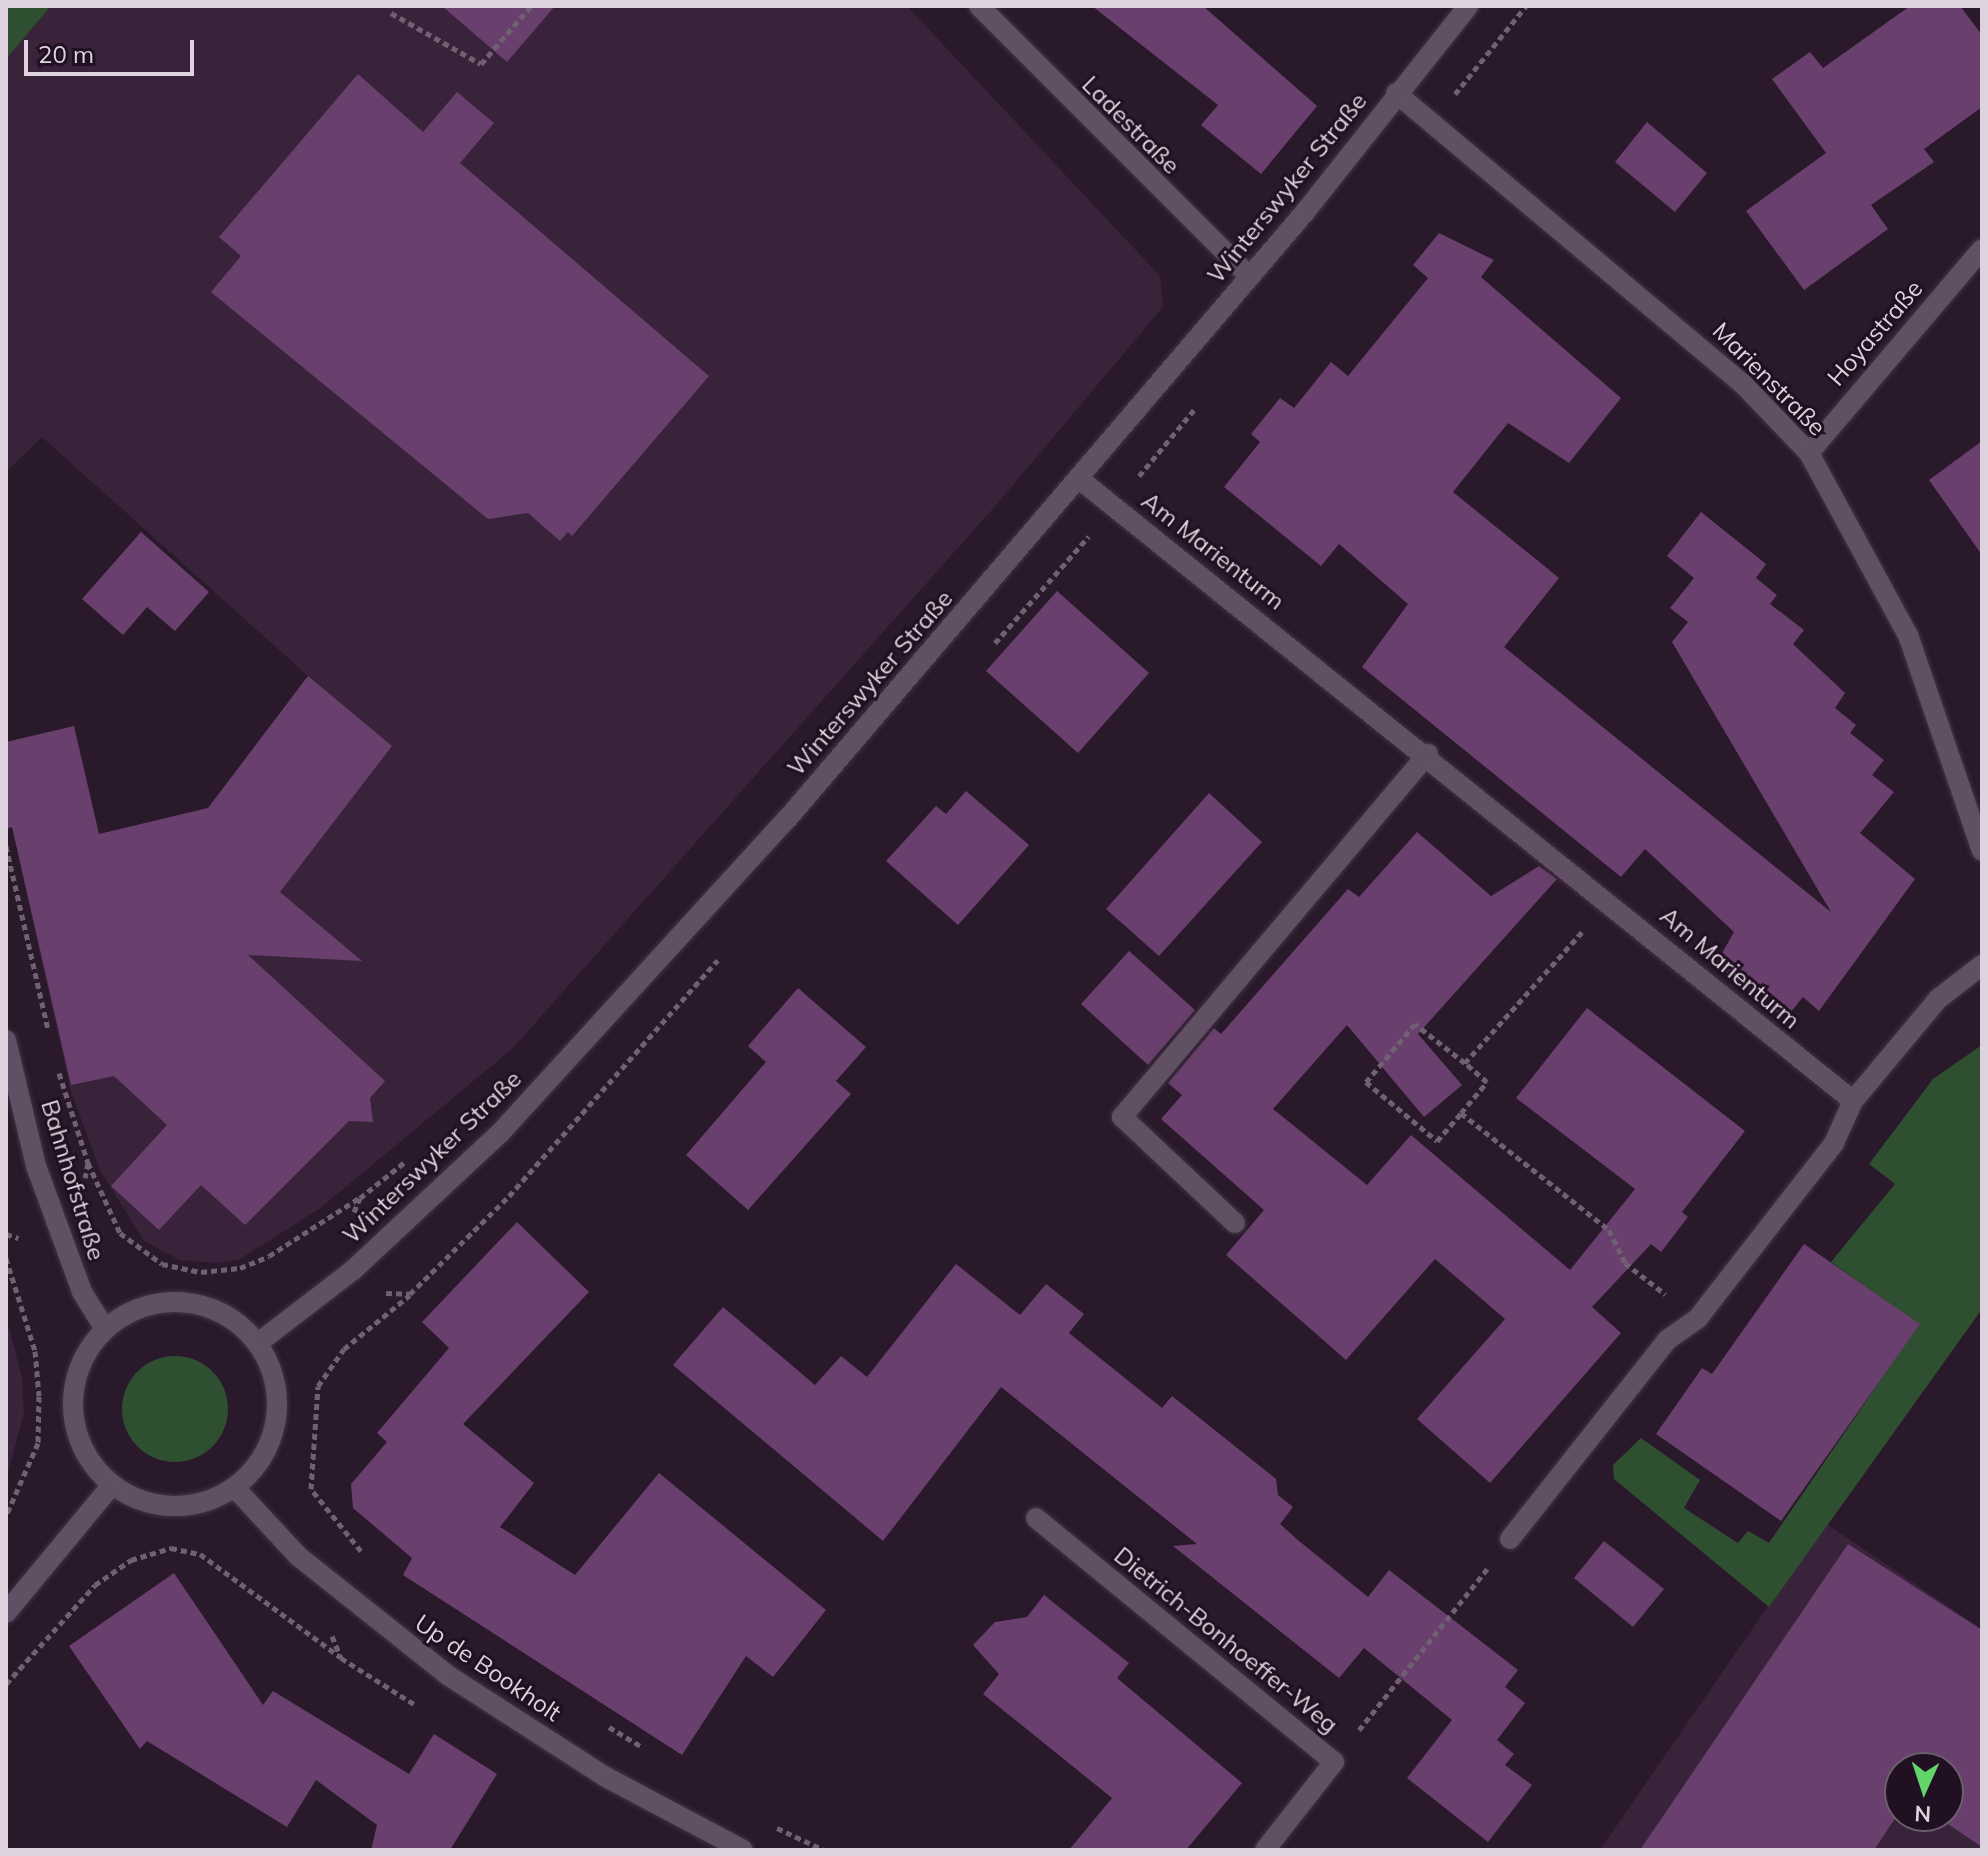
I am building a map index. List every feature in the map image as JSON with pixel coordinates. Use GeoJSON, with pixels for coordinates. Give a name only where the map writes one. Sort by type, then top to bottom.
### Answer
{"type":"FeatureCollection","features":[{"type":"Feature","properties":{"kind":"street","name":"Ladestraße"},"geometry":{"type":"LineString","coordinates":[[979,6],[1250,277]]}},
{"type":"Feature","properties":{"kind":"street","name":"Winterswyker Straße"},"geometry":{"type":"LineString","coordinates":[[258,1343],[353,1270],[500,1133],[788,818],[1250,277],[1468,6]]}},
{"type":"Feature","properties":{"kind":"street","name":"Marienstraße"},"geometry":{"type":"LineString","coordinates":[[1396,93],[1743,384],[1809,453],[1908,635],[1982,851]]}},
{"type":"Feature","properties":{"kind":"street","name":"Hoyastraße"},"geometry":{"type":"LineString","coordinates":[[1809,453],[1982,249]]}},
{"type":"Feature","properties":{"kind":"street","name":"Am Marienturm"},"geometry":{"type":"LineString","coordinates":[[1078,478],[1428,754],[1853,1101]]}},
{"type":"Feature","properties":{"kind":"street"},"geometry":{"type":"LineString","coordinates":[[1235,1223],[1122,1117],[1428,754]]}},
{"type":"Feature","properties":{"kind":"street"},"geometry":{"type":"LineString","coordinates":[[1510,1539],[1667,1340],[1698,1318],[1834,1143],[1853,1101],[1938,999],[1982,965]]}},
{"type":"Feature","properties":{"kind":"street","name":"Bahnhofstraße"},"geometry":{"type":"LineString","coordinates":[[6,1040],[36,1166],[82,1292],[105,1329]]}},
{"type":"Feature","properties":{"kind":"street"},"geometry":{"type":"LineString","coordinates":[[167,1302],[202,1304],[233,1319],[258,1343],[273,1372],[277,1414],[258,1465],[235,1488],[205,1502],[173,1506],[140,1501],[112,1485],[88,1458],[74,1426],[80,1368],[105,1329],[134,1310],[167,1302]]}},
{"type":"Feature","properties":{"kind":"street"},"geometry":{"type":"LineString","coordinates":[[6,1613],[112,1485]]}},
{"type":"Feature","properties":{"kind":"street","name":"Up de Bookholt"},"geometry":{"type":"LineString","coordinates":[[235,1488],[298,1556],[449,1676],[604,1776],[743,1850]]}},
{"type":"Feature","properties":{"kind":"street","name":"Dietrich-Bonhoeffer-Weg"},"geometry":{"type":"LineString","coordinates":[[1036,1518],[1334,1762],[1265,1850]]}},
{"type":"Feature","properties":{"kind":"path"},"geometry":{"type":"LineString","coordinates":[[391,13],[481,64],[531,6]]}},
{"type":"Feature","properties":{"kind":"path"},"geometry":{"type":"LineString","coordinates":[[1468,77],[1526,6]]}},
{"type":"Feature","properties":{"kind":"path"},"geometry":{"type":"LineString","coordinates":[[1465,1063],[1609,901]]}},
{"type":"Feature","properties":{"kind":"path"},"geometry":{"type":"LineString","coordinates":[[1415,1024],[1487,1082],[1461,1113],[1437,1141],[1366,1082],[1415,1024]]}},
{"type":"Feature","properties":{"kind":"path"},"geometry":{"type":"LineString","coordinates":[[1461,1113],[1609,1230],[1625,1263],[1698,1318]]}},
{"type":"Feature","properties":{"kind":"path"},"geometry":{"type":"LineString","coordinates":[[88,1163],[120,1233],[162,1264],[201,1272],[240,1268],[269,1256],[360,1198]]}},
{"type":"Feature","properties":{"kind":"path"},"geometry":{"type":"LineString","coordinates":[[6,1258],[35,1351],[39,1396],[38,1443],[6,1516]]}},
{"type":"Feature","properties":{"kind":"path"},"geometry":{"type":"LineString","coordinates":[[373,1563],[311,1489],[313,1418],[318,1386],[344,1349],[410,1294]]}},
{"type":"Feature","properties":{"kind":"path"},"geometry":{"type":"LineString","coordinates":[[1334,1762],[1510,1539]]}},
{"type":"Feature","properties":{"kind":"path"},"geometry":{"type":"LineString","coordinates":[[6,1684],[95,1585],[131,1560],[171,1548],[200,1554],[341,1658]]}},
{"type":"Feature","properties":{"kind":"path"},"geometry":{"type":"LineString","coordinates":[[602,1723],[656,1755]]}},
{"type":"Feature","properties":{"kind":"path"},"geometry":{"type":"LineString","coordinates":[[764,1820],[824,1850]]}},
{"type":"Feature","properties":{"kind":"shaded area"},"geometry":{"type":"Polygon","coordinates":[[[6,6],[907,6],[1160,276],[1163,307],[997,504],[512,1049],[319,1209],[240,1259],[215,1263],[180,1260],[144,1241],[100,1170],[71,1092],[21,869],[161,836],[157,820],[206,811],[308,676],[42,437],[6,472],[6,6]]]}},
{"type":"Feature","properties":{"kind":"shaded area"},"geometry":{"type":"Polygon","coordinates":[[[6,1316],[22,1377],[24,1413],[6,1480],[6,1316]]]}},
{"type":"Feature","properties":{"kind":"shaded area"},"geometry":{"type":"Polygon","coordinates":[[[1825,1523],[1982,1629],[1982,1850],[1600,1850],[1825,1523]]]}},
{"type":"Feature","properties":{"kind":"green space"},"geometry":{"type":"Polygon","coordinates":[[[6,6],[51,6],[6,59],[6,6]]]}},
{"type":"Feature","properties":{"kind":"green space"},"geometry":{"type":"Polygon","coordinates":[[[1982,1045],[1982,1309],[1769,1607],[1614,1479],[1613,1465],[1641,1438],[1700,1480],[1684,1508],[1738,1543],[1748,1531],[1769,1543],[1919,1324],[1831,1262],[1895,1184],[1869,1164],[1933,1079],[1982,1045]]]}},
{"type":"Feature","properties":{"kind":"green space"},"geometry":{"type":"Polygon","coordinates":[[[175,1356],[195,1360],[213,1371],[224,1389],[228,1409],[224,1429],[213,1447],[195,1458],[175,1462],[155,1458],[137,1447],[126,1429],[122,1409],[126,1389],[137,1371],[155,1360],[175,1356]]]}},
{"type":"Feature","properties":{"kind":"building"},"geometry":{"type":"Polygon","coordinates":[[[442,6],[555,6],[507,62],[442,6]]]}},
{"type":"Feature","properties":{"kind":"building"},"geometry":{"type":"Polygon","coordinates":[[[1092,6],[1203,6],[1317,106],[1261,174],[1201,125],[1218,105],[1092,6]]]}},
{"type":"Feature","properties":{"kind":"building"},"geometry":{"type":"Polygon","coordinates":[[[1910,6],[1960,6],[1982,35],[1982,107],[1924,149],[1934,162],[1871,205],[1888,229],[1804,290],[1746,211],[1826,153],[1772,79],[1810,52],[1823,68],[1910,6]]]}},
{"type":"Feature","properties":{"kind":"building"},"geometry":{"type":"Polygon","coordinates":[[[358,74],[423,132],[457,92],[494,123],[460,163],[709,376],[572,536],[568,532],[560,541],[528,513],[488,519],[211,292],[241,256],[219,237],[358,74]]]}},
{"type":"Feature","properties":{"kind":"building"},"geometry":{"type":"Polygon","coordinates":[[[1647,122],[1707,173],[1675,212],[1615,162],[1647,122]]]}},
{"type":"Feature","properties":{"kind":"building"},"geometry":{"type":"Polygon","coordinates":[[[1439,233],[1494,260],[1481,277],[1621,398],[1569,463],[1508,423],[1453,492],[1559,578],[1504,647],[1831,912],[1672,642],[1688,622],[1670,608],[1694,578],[1667,556],[1701,512],[1766,564],[1756,578],[1777,595],[1770,604],[1804,630],[1793,644],[1845,693],[1835,708],[1856,725],[1850,733],[1884,760],[1872,775],[1894,792],[1860,833],[1915,879],[1819,1011],[1803,997],[1785,1019],[1716,964],[1734,932],[1645,849],[1621,877],[1362,667],[1408,604],[1339,544],[1321,566],[1224,487],[1260,442],[1251,434],[1280,398],[1294,408],[1331,362],[1348,376],[1428,278],[1413,265],[1439,233]]]}},
{"type":"Feature","properties":{"kind":"building"},"geometry":{"type":"Polygon","coordinates":[[[1982,441],[1982,555],[1929,480],[1982,441]]]}},
{"type":"Feature","properties":{"kind":"building"},"geometry":{"type":"Polygon","coordinates":[[[141,532],[209,592],[175,631],[147,607],[123,635],[82,599],[141,532]]]}},
{"type":"Feature","properties":{"kind":"building"},"geometry":{"type":"Polygon","coordinates":[[[1057,591],[1149,673],[1078,753],[986,671],[1057,591]]]}},
{"type":"Feature","properties":{"kind":"building"},"geometry":{"type":"Polygon","coordinates":[[[308,676],[392,746],[280,892],[362,961],[248,955],[385,1081],[370,1098],[373,1122],[349,1121],[245,1225],[201,1185],[159,1230],[111,1186],[167,1125],[114,1076],[71,1085],[12,827],[6,829],[6,742],[74,726],[99,834],[208,808],[308,676]]]}},
{"type":"Feature","properties":{"kind":"building"},"geometry":{"type":"Polygon","coordinates":[[[966,791],[1029,845],[958,925],[886,861],[936,806],[946,814],[966,791]]]}},
{"type":"Feature","properties":{"kind":"building"},"geometry":{"type":"Polygon","coordinates":[[[1209,793],[1262,842],[1159,956],[1106,909],[1209,793]]]}},
{"type":"Feature","properties":{"kind":"building"},"geometry":{"type":"Polygon","coordinates":[[[1417,832],[1491,896],[1539,866],[1557,879],[1418,1034],[1462,1085],[1424,1117],[1347,1025],[1273,1109],[1367,1185],[1411,1135],[1570,1270],[1635,1189],[1516,1098],[1587,1008],[1745,1131],[1682,1212],[1688,1217],[1661,1252],[1651,1244],[1592,1307],[1621,1333],[1490,1483],[1417,1419],[1505,1319],[1435,1259],[1346,1360],[1226,1255],[1264,1210],[1161,1119],[1182,1095],[1168,1083],[1214,1028],[1221,1034],[1348,889],[1359,897],[1417,832]]]}},
{"type":"Feature","properties":{"kind":"building"},"geometry":{"type":"Polygon","coordinates":[[[1129,951],[1195,1010],[1148,1065],[1081,1004],[1129,951]]]}},
{"type":"Feature","properties":{"kind":"building"},"geometry":{"type":"Polygon","coordinates":[[[798,988],[866,1047],[836,1081],[851,1094],[748,1210],[686,1155],[766,1062],[748,1046],[798,988]]]}},
{"type":"Feature","properties":{"kind":"building"},"geometry":{"type":"Polygon","coordinates":[[[517,1222],[589,1292],[463,1424],[534,1483],[500,1527],[575,1575],[659,1473],[826,1610],[773,1677],[746,1656],[682,1755],[403,1575],[412,1558],[353,1508],[351,1484],[387,1442],[377,1433],[449,1348],[422,1322],[517,1222]]]}},
{"type":"Feature","properties":{"kind":"building"},"geometry":{"type":"Polygon","coordinates":[[[1804,1244],[1920,1324],[1781,1521],[1656,1434],[1702,1368],[1712,1374],[1804,1244]]]}},
{"type":"Feature","properties":{"kind":"building"},"geometry":{"type":"Polygon","coordinates":[[[956,1264],[1020,1315],[1046,1284],[1084,1314],[1069,1333],[1162,1408],[1172,1396],[1276,1479],[1278,1495],[1293,1507],[1280,1524],[1299,1541],[1368,1597],[1389,1570],[1518,1670],[1505,1687],[1525,1703],[1497,1740],[1514,1754],[1505,1765],[1532,1785],[1488,1842],[1407,1778],[1452,1720],[1364,1648],[1339,1678],[1173,1546],[1197,1544],[1001,1387],[883,1541],[673,1365],[723,1307],[815,1385],[841,1356],[867,1377],[956,1264]]]}},
{"type":"Feature","properties":{"kind":"building"},"geometry":{"type":"Polygon","coordinates":[[[1604,1541],[1664,1589],[1633,1627],[1574,1578],[1604,1541]]]}},
{"type":"Feature","properties":{"kind":"building"},"geometry":{"type":"Polygon","coordinates":[[[1848,1544],[1982,1630],[1982,1847],[1960,1832],[1964,1832],[1964,1752],[1884,1752],[1886,1832],[1874,1850],[1640,1850],[1848,1544]]]}},
{"type":"Feature","properties":{"kind":"building"},"geometry":{"type":"Polygon","coordinates":[[[174,1573],[263,1705],[273,1691],[409,1774],[434,1734],[497,1774],[450,1850],[371,1850],[377,1825],[316,1780],[287,1827],[147,1741],[140,1749],[69,1646],[174,1573]]]}},
{"type":"Feature","properties":{"kind":"building"},"geometry":{"type":"Polygon","coordinates":[[[1044,1595],[1129,1663],[1117,1678],[1242,1783],[1186,1850],[1069,1850],[1112,1798],[983,1694],[999,1674],[973,1645],[995,1622],[1027,1617],[1044,1595]]]}}]}
